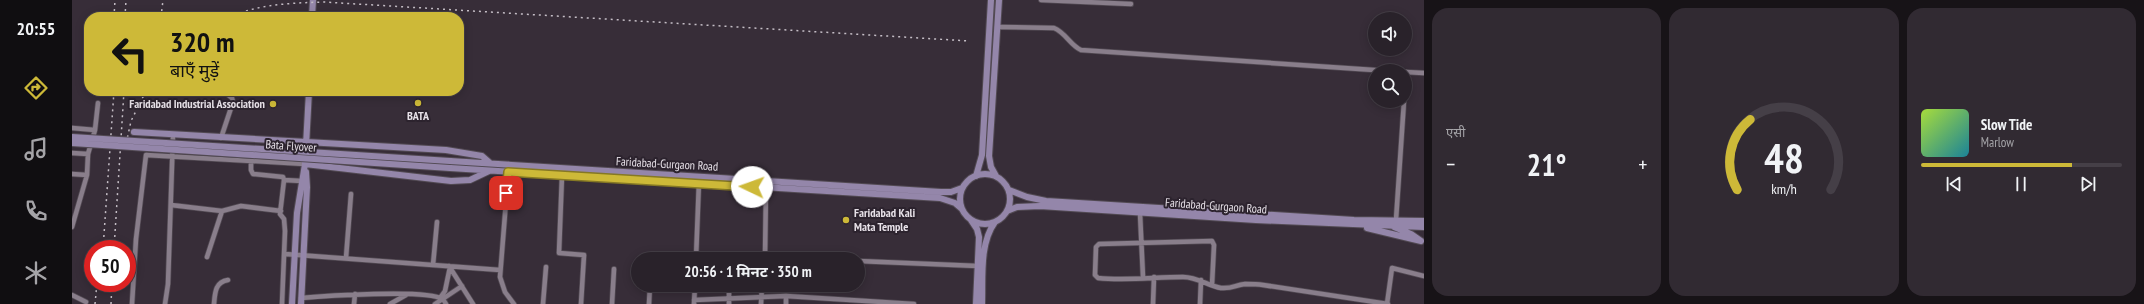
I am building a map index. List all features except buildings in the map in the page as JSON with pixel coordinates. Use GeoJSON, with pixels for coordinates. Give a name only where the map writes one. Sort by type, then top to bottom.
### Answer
{"type":"FeatureCollection","features":[{"type":"Feature","properties":{"kind":"main road"},"geometry":{"type":"LineString","coordinates":[[312,12],[313,0]]}},
{"type":"Feature","properties":{"kind":"main road"},"geometry":{"type":"LineString","coordinates":[[976,176],[982,155],[991,0]]}},
{"type":"Feature","properties":{"kind":"main road"},"geometry":{"type":"LineString","coordinates":[[969,217],[976,222],[985,224],[995,222],[1003,217],[1007,211],[1011,199],[1009,190],[1003,181],[996,176],[990,166],[989,156],[999,0]]}},
{"type":"Feature","properties":{"kind":"main road"},"geometry":{"type":"LineString","coordinates":[[292,304],[296,254],[297,213],[305,164],[309,96]]}},
{"type":"Feature","properties":{"kind":"main road"},"geometry":{"type":"LineString","coordinates":[[134,132],[464,152],[482,156],[490,163]]}},
{"type":"Feature","properties":{"kind":"main road","name":"Bata Flyover"},"geometry":{"type":"LineString","coordinates":[[72,137],[490,163]]}},
{"type":"Feature","properties":{"kind":"main road","name":"Bata Flyover"},"geometry":{"type":"LineString","coordinates":[[72,143],[508,172]]}},
{"type":"Feature","properties":{"kind":"main road","name":"Faridabad-Gurgaon Road"},"geometry":{"type":"LineString","coordinates":[[490,163],[766,187],[940,198],[955,202],[962,209]]}},
{"type":"Feature","properties":{"kind":"main road"},"geometry":{"type":"LineString","coordinates":[[305,164],[451,181],[470,180],[490,171]]}},
{"type":"Feature","properties":{"kind":"main road"},"geometry":{"type":"LineString","coordinates":[[301,301],[307,187],[305,164]]}},
{"type":"Feature","properties":{"kind":"main road","name":"Faridabad-Gurgaon Road"},"geometry":{"type":"LineString","coordinates":[[508,172],[562,176],[940,192],[951,192],[962,188]]}},
{"type":"Feature","properties":{"kind":"main road"},"geometry":{"type":"LineString","coordinates":[[976,304],[979,235],[969,217],[962,209],[960,198],[962,188],[968,181],[976,176],[986,174],[996,176]]}},
{"type":"Feature","properties":{"kind":"main road","name":"Faridabad-Gurgaon Road"},"geometry":{"type":"LineString","coordinates":[[1009,190],[1027,197],[1046,201],[1351,220],[1377,219],[1424,221]]}},
{"type":"Feature","properties":{"kind":"main road","name":"Faridabad-Gurgaon Road"},"geometry":{"type":"LineString","coordinates":[[1007,211],[1017,208],[1040,206],[1356,225],[1424,227]]}},
{"type":"Feature","properties":{"kind":"main road"},"geometry":{"type":"LineString","coordinates":[[1377,219],[1411,234],[1423,242]]}},
{"type":"Feature","properties":{"kind":"main road"},"geometry":{"type":"LineString","coordinates":[[982,304],[985,246],[987,235],[995,222]]}},
{"type":"Feature","properties":{"kind":"main road"},"geometry":{"type":"LineString","coordinates":[[1356,225],[1423,242]]}},
{"type":"Feature","properties":{"kind":"street"},"geometry":{"type":"LineString","coordinates":[[1041,0],[1131,4]]}},
{"type":"Feature","properties":{"kind":"street"},"geometry":{"type":"LineString","coordinates":[[997,27],[1054,28],[1061,31],[1075,48],[1085,51],[1368,70]]}},
{"type":"Feature","properties":{"kind":"street"},"geometry":{"type":"LineString","coordinates":[[1412,72],[1424,73]]}},
{"type":"Feature","properties":{"kind":"street"},"geometry":{"type":"LineString","coordinates":[[221,138],[233,102],[229,96]]}},
{"type":"Feature","properties":{"kind":"street"},"geometry":{"type":"LineString","coordinates":[[72,228],[87,175],[88,154],[95,130],[98,103]]}},
{"type":"Feature","properties":{"kind":"street"},"geometry":{"type":"LineString","coordinates":[[1396,220],[1404,108]]}},
{"type":"Feature","properties":{"kind":"street"},"geometry":{"type":"LineString","coordinates":[[72,128],[95,130]]}},
{"type":"Feature","properties":{"kind":"street"},"geometry":{"type":"LineString","coordinates":[[165,304],[168,284],[173,135]]}},
{"type":"Feature","properties":{"kind":"street"},"geometry":{"type":"LineString","coordinates":[[72,153],[88,154]]}},
{"type":"Feature","properties":{"kind":"street"},"geometry":{"type":"LineString","coordinates":[[132,304],[136,239],[146,155],[305,164]]}},
{"type":"Feature","properties":{"kind":"street"},"geometry":{"type":"LineString","coordinates":[[251,161],[251,170],[253,174],[283,177],[284,180],[302,181]]}},
{"type":"Feature","properties":{"kind":"street"},"geometry":{"type":"LineString","coordinates":[[509,164],[500,270],[501,283],[514,304]]}},
{"type":"Feature","properties":{"kind":"street"},"geometry":{"type":"LineString","coordinates":[[72,174],[87,175]]}},
{"type":"Feature","properties":{"kind":"street"},"geometry":{"type":"LineString","coordinates":[[562,176],[559,253],[584,255],[581,304]]}},
{"type":"Feature","properties":{"kind":"street"},"geometry":{"type":"LineString","coordinates":[[282,304],[285,254],[284,219],[280,211],[284,180]]}},
{"type":"Feature","properties":{"kind":"street"},"geometry":{"type":"LineString","coordinates":[[696,252],[699,181]]}},
{"type":"Feature","properties":{"kind":"street"},"geometry":{"type":"LineString","coordinates":[[765,252],[766,187]]}},
{"type":"Feature","properties":{"kind":"street"},"geometry":{"type":"LineString","coordinates":[[346,258],[351,194]]}},
{"type":"Feature","properties":{"kind":"street"},"geometry":{"type":"LineString","coordinates":[[171,204],[222,211],[241,206],[280,211]]}},
{"type":"Feature","properties":{"kind":"street"},"geometry":{"type":"LineString","coordinates":[[208,257],[222,211]]}},
{"type":"Feature","properties":{"kind":"street"},"geometry":{"type":"LineString","coordinates":[[1140,213],[1143,277]]}},
{"type":"Feature","properties":{"kind":"street"},"geometry":{"type":"LineString","coordinates":[[433,265],[437,222]]}},
{"type":"Feature","properties":{"kind":"street"},"geometry":{"type":"LineString","coordinates":[[1212,285],[1212,241],[1142,242],[1096,245],[1095,275],[1100,279],[1185,277],[1201,280],[1212,285],[1230,288],[1245,284],[1284,287],[1387,304],[1392,268],[1424,276]]}},
{"type":"Feature","properties":{"kind":"street"},"geometry":{"type":"LineString","coordinates":[[285,254],[500,270]]}},
{"type":"Feature","properties":{"kind":"street"},"geometry":{"type":"LineString","coordinates":[[865,261],[978,266]]}},
{"type":"Feature","properties":{"kind":"street"},"geometry":{"type":"LineString","coordinates":[[449,267],[474,304]]}},
{"type":"Feature","properties":{"kind":"street"},"geometry":{"type":"LineString","coordinates":[[441,299],[445,291],[449,267]]}},
{"type":"Feature","properties":{"kind":"street"},"geometry":{"type":"LineString","coordinates":[[543,304],[546,267]]}},
{"type":"Feature","properties":{"kind":"street"},"geometry":{"type":"LineString","coordinates":[[612,304],[614,269]]}},
{"type":"Feature","properties":{"kind":"street"},"geometry":{"type":"LineString","coordinates":[[1153,304],[1154,277]]}},
{"type":"Feature","properties":{"kind":"street"},"geometry":{"type":"LineString","coordinates":[[214,304],[218,285],[220,282],[228,280]]}},
{"type":"Feature","properties":{"kind":"street"},"geometry":{"type":"LineString","coordinates":[[1200,304],[1201,280]]}},
{"type":"Feature","properties":{"kind":"street"},"geometry":{"type":"LineString","coordinates":[[435,304],[462,286]]}},
{"type":"Feature","properties":{"kind":"street"},"geometry":{"type":"LineString","coordinates":[[649,304],[650,292]]}},
{"type":"Feature","properties":{"kind":"street"},"geometry":{"type":"LineString","coordinates":[[695,292],[694,302],[729,298],[786,296],[914,304]]}},
{"type":"Feature","properties":{"kind":"street"},"geometry":{"type":"LineString","coordinates":[[729,292],[729,304]]}},
{"type":"Feature","properties":{"kind":"street"},"geometry":{"type":"LineString","coordinates":[[761,292],[761,304]]}},
{"type":"Feature","properties":{"kind":"street"},"geometry":{"type":"LineString","coordinates":[[354,304],[355,294]]}},
{"type":"Feature","properties":{"kind":"street"},"geometry":{"type":"LineString","coordinates":[[301,301],[355,294],[407,294],[441,299],[446,304]]}},
{"type":"Feature","properties":{"kind":"street"},"geometry":{"type":"LineString","coordinates":[[390,304],[407,294]]}},
{"type":"Feature","properties":{"kind":"street"},"geometry":{"type":"LineString","coordinates":[[72,295],[86,302]]}},
{"type":"Feature","properties":{"kind":"street"},"geometry":{"type":"LineString","coordinates":[[786,296],[786,304]]}},
{"type":"Feature","properties":{"kind":"railway"},"geometry":{"type":"LineString","coordinates":[[114,12],[115,0]]}},
{"type":"Feature","properties":{"kind":"railway"},"geometry":{"type":"LineString","coordinates":[[125,12],[126,0]]}},
{"type":"Feature","properties":{"kind":"railway"},"geometry":{"type":"LineString","coordinates":[[162,12],[163,0]]}},
{"type":"Feature","properties":{"kind":"railway"},"geometry":{"type":"LineString","coordinates":[[243,12],[252,9],[288,4],[324,2],[969,41]]}},
{"type":"Feature","properties":{"kind":"railway"},"geometry":{"type":"LineString","coordinates":[[104,240],[114,96]]}},
{"type":"Feature","properties":{"kind":"railway"},"geometry":{"type":"LineString","coordinates":[[115,240],[124,96]]}},
{"type":"Feature","properties":{"kind":"railway"},"geometry":{"type":"LineString","coordinates":[[125,149],[131,121],[144,96]]}},
{"type":"Feature","properties":{"kind":"railway"},"geometry":{"type":"LineString","coordinates":[[95,304],[96,292]]}},
{"type":"Feature","properties":{"kind":"railway"},"geometry":{"type":"LineString","coordinates":[[111,304],[112,292]]}},
{"type":"Feature","properties":{"kind":"place","name":"BATA"},"geometry":{"type":"Point","coordinates":[418,103]}},
{"type":"Feature","properties":{"kind":"place","name":"Faridabad Industrial Association"},"geometry":{"type":"Point","coordinates":[273,104]}},
{"type":"Feature","properties":{"kind":"place","name":"Faridabad Kali Mata Temple"},"geometry":{"type":"Point","coordinates":[846,220]}},
{"type":"Feature","properties":{"kind":"route"},"geometry":{"type":"LineString","coordinates":[[506,193],[508,172],[752,187]]}}]}
